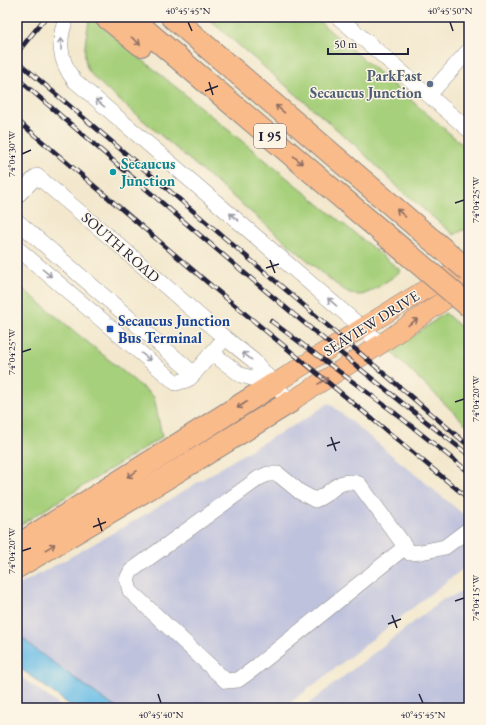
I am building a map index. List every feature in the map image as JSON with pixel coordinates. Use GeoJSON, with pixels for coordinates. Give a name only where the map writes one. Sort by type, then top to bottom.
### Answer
{"type":"FeatureCollection","features":[{"type":"Feature","properties":{"kind":"highway"},"geometry":{"type":"LineString","coordinates":[[106,17],[201,93],[258,126]]}},
{"type":"Feature","properties":{"kind":"highway","name":"I 95"},"geometry":{"type":"LineString","coordinates":[[130,17],[469,306]]}},
{"type":"Feature","properties":{"kind":"highway","name":"I 95"},"geometry":{"type":"LineString","coordinates":[[172,17],[469,271]]}},
{"type":"Feature","properties":{"kind":"highway"},"geometry":{"type":"LineString","coordinates":[[17,546],[274,384]]}},
{"type":"Feature","properties":{"kind":"highway"},"geometry":{"type":"LineString","coordinates":[[17,567],[290,402]]}},
{"type":"Feature","properties":{"kind":"main road","name":"SEAVIEW DRIVE"},"geometry":{"type":"LineString","coordinates":[[274,384],[469,263]]}},
{"type":"Feature","properties":{"kind":"main road","name":"SEAVIEW DRIVE"},"geometry":{"type":"LineString","coordinates":[[290,402],[381,344],[469,283]]}},
{"type":"Feature","properties":{"kind":"lane"},"geometry":{"type":"LineString","coordinates":[[67,17],[61,34],[61,45],[64,62],[68,72],[78,84],[381,344]]}},
{"type":"Feature","properties":{"kind":"lane"},"geometry":{"type":"LineString","coordinates":[[338,17],[469,130]]}},
{"type":"Feature","properties":{"kind":"lane"},"geometry":{"type":"LineString","coordinates":[[429,95],[469,50]]}},
{"type":"Feature","properties":{"kind":"lane","name":"SOUTH ROAD"},"geometry":{"type":"LineString","coordinates":[[17,196],[37,176],[225,338],[254,361],[290,402]]}},
{"type":"Feature","properties":{"kind":"lane"},"geometry":{"type":"LineString","coordinates":[[17,221],[194,374]]}},
{"type":"Feature","properties":{"kind":"lane"},"geometry":{"type":"LineString","coordinates":[[17,248],[176,383],[186,380],[194,374],[225,338]]}},
{"type":"Feature","properties":{"kind":"lane"},"geometry":{"type":"LineString","coordinates":[[212,353],[241,375],[274,384]]}},
{"type":"Feature","properties":{"kind":"lane"},"geometry":{"type":"LineString","coordinates":[[405,547],[238,680],[226,681],[130,591],[127,579],[131,571],[259,478],[268,474],[278,474],[300,492],[315,500],[328,494],[333,488],[342,483],[352,481],[359,484],[410,553],[445,547],[469,529]]}},
{"type":"Feature","properties":{"kind":"shaded area"},"geometry":{"type":"Polygon","coordinates":[[[329,403],[469,519],[469,564],[284,708],[116,708],[37,651],[17,633],[17,586],[153,510],[258,445],[302,421],[329,403]]]}},
{"type":"Feature","properties":{"kind":"shaded area"},"geometry":{"type":"Polygon","coordinates":[[[469,589],[469,708],[303,708],[442,600],[469,589]]]}},
{"type":"Feature","properties":{"kind":"shaded area"},"geometry":{"type":"Polygon","coordinates":[[[17,674],[63,708],[17,708],[17,674]]]}},
{"type":"Feature","properties":{"kind":"green space"},"geometry":{"type":"Polygon","coordinates":[[[90,17],[401,271],[376,289],[361,295],[356,295],[347,291],[326,276],[104,87],[90,73],[85,61],[85,46],[90,17]]]}},
{"type":"Feature","properties":{"kind":"green space"},"geometry":{"type":"Polygon","coordinates":[[[206,17],[314,17],[469,150],[469,228],[454,235],[402,191],[355,145],[206,17]]]}},
{"type":"Feature","properties":{"kind":"green space"},"geometry":{"type":"Polygon","coordinates":[[[17,284],[154,397],[162,437],[17,527],[17,284]]]}},
{"type":"Feature","properties":{"kind":"green space"},"geometry":{"type":"Polygon","coordinates":[[[445,313],[469,334],[469,427],[391,352],[445,313]]]}},
{"type":"Feature","properties":{"kind":"water"},"geometry":{"type":"Polygon","coordinates":[[[17,633],[37,651],[116,708],[74,708],[17,666],[17,633]]]}},
{"type":"Feature","properties":{"kind":"railway"},"geometry":{"type":"LineString","coordinates":[[17,23],[22,17]]}},
{"type":"Feature","properties":{"kind":"railway"},"geometry":{"type":"LineString","coordinates":[[17,53],[46,17]]}},
{"type":"Feature","properties":{"kind":"railway"},"geometry":{"type":"LineString","coordinates":[[17,61],[469,446]]}},
{"type":"Feature","properties":{"kind":"railway"},"geometry":{"type":"LineString","coordinates":[[17,78],[297,317],[469,455]]}},
{"type":"Feature","properties":{"kind":"railway"},"geometry":{"type":"LineString","coordinates":[[17,120],[214,288],[469,499]]}},
{"type":"Feature","properties":{"kind":"railway"},"geometry":{"type":"LineString","coordinates":[[271,321],[395,413],[469,472]]}},
{"type":"Feature","properties":{"kind":"place","name":"ParkFast Secaucus Junction"},"geometry":{"type":"Point","coordinates":[430,84]}},
{"type":"Feature","properties":{"kind":"place","name":"Secaucus Junction"},"geometry":{"type":"Point","coordinates":[113,172]}},
{"type":"Feature","properties":{"kind":"place","name":"Secaucus Junction Bus Terminal"},"geometry":{"type":"Point","coordinates":[110,329]}}]}
